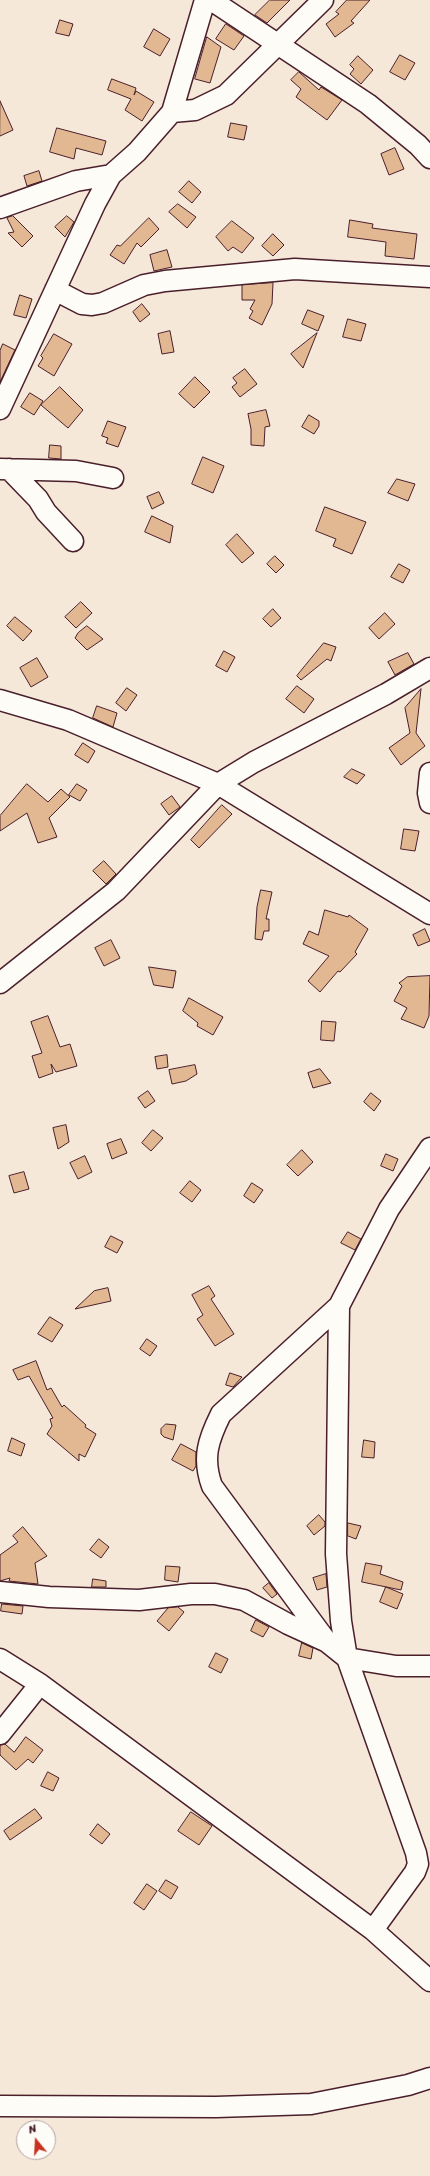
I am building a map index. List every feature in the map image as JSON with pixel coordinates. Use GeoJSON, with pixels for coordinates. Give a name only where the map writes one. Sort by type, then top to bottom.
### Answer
{"type":"FeatureCollection","features":[{"type":"Feature","properties":{"kind":"street"},"geometry":{"type":"LineString","coordinates":[[0,409],[55,290],[111,175],[137,152],[172,112],[206,0]]}},
{"type":"Feature","properties":{"kind":"street"},"geometry":{"type":"LineString","coordinates":[[211,0],[368,104],[418,145],[430,158]]}},
{"type":"Feature","properties":{"kind":"street"},"geometry":{"type":"LineString","coordinates":[[172,112],[195,110],[211,104],[226,95],[323,0]]}},
{"type":"Feature","properties":{"kind":"street"},"geometry":{"type":"LineString","coordinates":[[0,208],[76,181],[111,175]]}},
{"type":"Feature","properties":{"kind":"street"},"geometry":{"type":"LineString","coordinates":[[55,290],[82,304],[92,305],[103,303],[144,285],[165,281],[295,269],[430,278]]}},
{"type":"Feature","properties":{"kind":"street"},"geometry":{"type":"LineString","coordinates":[[5,469],[49,469],[76,471],[113,478]]}},
{"type":"Feature","properties":{"kind":"street"},"geometry":{"type":"LineString","coordinates":[[5,469],[38,499],[46,512],[73,541]]}},
{"type":"Feature","properties":{"kind":"street"},"geometry":{"type":"LineString","coordinates":[[38,499],[40,489],[49,469]]}},
{"type":"Feature","properties":{"kind":"street"},"geometry":{"type":"LineString","coordinates":[[1,980],[116,891],[218,784],[254,762],[386,694],[430,668]]}},
{"type":"Feature","properties":{"kind":"street"},"geometry":{"type":"LineString","coordinates":[[0,700],[68,720],[218,784],[430,914]]}},
{"type":"Feature","properties":{"kind":"street"},"geometry":{"type":"LineString","coordinates":[[430,773],[430,802]]}},
{"type":"Feature","properties":{"kind":"street"},"geometry":{"type":"LineString","coordinates":[[327,1642],[212,1486],[207,1471],[207,1456],[210,1436],[221,1414],[339,1306],[389,1209],[430,1148]]}},
{"type":"Feature","properties":{"kind":"street"},"geometry":{"type":"LineString","coordinates":[[339,1306],[336,1554],[340,1621],[347,1658],[416,1853],[418,1864],[415,1872],[373,1930]]}},
{"type":"Feature","properties":{"kind":"street"},"geometry":{"type":"LineString","coordinates":[[0,1592],[49,1597],[139,1600],[190,1594],[215,1594],[244,1600],[288,1624],[327,1642],[347,1658],[396,1666],[430,1666]]}},
{"type":"Feature","properties":{"kind":"street"},"geometry":{"type":"LineString","coordinates":[[0,1659],[40,1684],[373,1930],[430,1981]]}},
{"type":"Feature","properties":{"kind":"street"},"geometry":{"type":"LineString","coordinates":[[0,1734],[40,1684]]}},
{"type":"Feature","properties":{"kind":"street"},"geometry":{"type":"LineString","coordinates":[[0,2106],[216,2107],[311,2104],[408,2085],[430,2078]]}},
{"type":"Feature","properties":{"kind":"building"},"geometry":{"type":"Polygon","coordinates":[[[270,0],[290,0],[267,23],[255,15],[270,0]]]}},
{"type":"Feature","properties":{"kind":"building"},"geometry":{"type":"Polygon","coordinates":[[[347,0],[370,0],[351,21],[354,23],[335,37],[326,24],[339,14],[336,12],[347,0]]]}},
{"type":"Feature","properties":{"kind":"building"},"geometry":{"type":"Polygon","coordinates":[[[60,20],[73,24],[69,36],[56,33],[60,20]]]}},
{"type":"Feature","properties":{"kind":"building"},"geometry":{"type":"Polygon","coordinates":[[[226,24],[244,36],[234,50],[216,39],[226,24]]]}},
{"type":"Feature","properties":{"kind":"building"},"geometry":{"type":"Polygon","coordinates":[[[154,29],[170,39],[160,56],[144,47],[154,29]]]}},
{"type":"Feature","properties":{"kind":"building"},"geometry":{"type":"Polygon","coordinates":[[[207,37],[221,47],[210,83],[195,79],[207,37]]]}},
{"type":"Feature","properties":{"kind":"building"},"geometry":{"type":"Polygon","coordinates":[[[400,55],[415,63],[405,80],[390,72],[400,55]]]}},
{"type":"Feature","properties":{"kind":"building"},"geometry":{"type":"Polygon","coordinates":[[[358,56],[373,70],[361,84],[350,74],[354,69],[350,65],[358,56]]]}},
{"type":"Feature","properties":{"kind":"building"},"geometry":{"type":"Polygon","coordinates":[[[299,72],[319,90],[321,87],[342,100],[327,120],[296,97],[301,89],[291,80],[299,72]]]}},
{"type":"Feature","properties":{"kind":"building"},"geometry":{"type":"Polygon","coordinates":[[[112,79],[136,88],[134,95],[136,91],[154,102],[142,121],[125,110],[131,99],[108,90],[112,79]]]}},
{"type":"Feature","properties":{"kind":"building"},"geometry":{"type":"Polygon","coordinates":[[[0,101],[13,130],[0,136],[0,101]]]}},
{"type":"Feature","properties":{"kind":"building"},"geometry":{"type":"Polygon","coordinates":[[[231,123],[247,126],[244,140],[228,137],[231,123]]]}},
{"type":"Feature","properties":{"kind":"building"},"geometry":{"type":"Polygon","coordinates":[[[57,128],[106,141],[102,155],[76,148],[74,159],[50,152],[57,128]]]}},
{"type":"Feature","properties":{"kind":"building"},"geometry":{"type":"Polygon","coordinates":[[[395,148],[404,169],[389,175],[381,154],[395,148]]]}},
{"type":"Feature","properties":{"kind":"building"},"geometry":{"type":"Polygon","coordinates":[[[39,171],[42,181],[27,186],[24,176],[39,171]]]}},
{"type":"Feature","properties":{"kind":"building"},"geometry":{"type":"Polygon","coordinates":[[[189,181],[201,192],[192,203],[179,192],[189,181]]]}},
{"type":"Feature","properties":{"kind":"building"},"geometry":{"type":"Polygon","coordinates":[[[178,204],[196,217],[187,228],[169,212],[178,204]]]}},
{"type":"Feature","properties":{"kind":"building"},"geometry":{"type":"Polygon","coordinates":[[[13,216],[33,236],[22,247],[8,233],[14,232],[7,218],[13,216]]]}},
{"type":"Feature","properties":{"kind":"building"},"geometry":{"type":"Polygon","coordinates":[[[67,216],[74,222],[65,237],[55,227],[67,216]]]}},
{"type":"Feature","properties":{"kind":"building"},"geometry":{"type":"Polygon","coordinates":[[[149,218],[159,229],[141,247],[137,243],[124,264],[110,255],[117,245],[120,246],[149,218]]]}},
{"type":"Feature","properties":{"kind":"building"},"geometry":{"type":"Polygon","coordinates":[[[350,220],[373,224],[372,228],[417,234],[414,259],[385,256],[386,242],[348,237],[350,220]]]}},
{"type":"Feature","properties":{"kind":"building"},"geometry":{"type":"Polygon","coordinates":[[[232,221],[254,238],[242,253],[233,247],[228,251],[216,237],[232,221]]]}},
{"type":"Feature","properties":{"kind":"building"},"geometry":{"type":"Polygon","coordinates":[[[273,234],[284,245],[273,256],[262,246],[273,234]]]}},
{"type":"Feature","properties":{"kind":"building"},"geometry":{"type":"Polygon","coordinates":[[[167,250],[172,267],[154,271],[150,255],[167,250]]]}},
{"type":"Feature","properties":{"kind":"building"},"geometry":{"type":"Polygon","coordinates":[[[273,283],[272,304],[262,325],[249,318],[253,311],[250,309],[255,300],[242,300],[242,285],[273,283]]]}},
{"type":"Feature","properties":{"kind":"building"},"geometry":{"type":"Polygon","coordinates":[[[20,295],[32,299],[26,318],[14,315],[20,295]]]}},
{"type":"Feature","properties":{"kind":"building"},"geometry":{"type":"Polygon","coordinates":[[[142,304],[150,314],[140,322],[133,312],[142,304]]]}},
{"type":"Feature","properties":{"kind":"building"},"geometry":{"type":"Polygon","coordinates":[[[308,310],[324,316],[318,331],[302,324],[308,310]]]}},
{"type":"Feature","properties":{"kind":"building"},"geometry":{"type":"Polygon","coordinates":[[[348,319],[366,324],[361,341],[343,337],[348,319]]]}},
{"type":"Feature","properties":{"kind":"building"},"geometry":{"type":"Polygon","coordinates":[[[170,331],[174,352],[162,354],[158,334],[170,331]]]}},
{"type":"Feature","properties":{"kind":"building"},"geometry":{"type":"Polygon","coordinates":[[[317,333],[303,368],[291,354],[317,333]]]}},
{"type":"Feature","properties":{"kind":"building"},"geometry":{"type":"Polygon","coordinates":[[[54,334],[72,344],[54,376],[38,366],[43,358],[41,356],[54,334]]]}},
{"type":"Feature","properties":{"kind":"building"},"geometry":{"type":"Polygon","coordinates":[[[3,344],[15,350],[0,382],[0,351],[3,344]]]}},
{"type":"Feature","properties":{"kind":"building"},"geometry":{"type":"Polygon","coordinates":[[[245,369],[257,384],[240,397],[232,387],[237,383],[233,378],[245,369]]]}},
{"type":"Feature","properties":{"kind":"building"},"geometry":{"type":"Polygon","coordinates":[[[195,377],[210,392],[194,408],[179,394],[195,377]]]}},
{"type":"Feature","properties":{"kind":"building"},"geometry":{"type":"Polygon","coordinates":[[[60,387],[83,410],[68,428],[41,405],[60,387]]]}},
{"type":"Feature","properties":{"kind":"building"},"geometry":{"type":"Polygon","coordinates":[[[30,393],[43,401],[34,415],[21,407],[30,393]]]}},
{"type":"Feature","properties":{"kind":"building"},"geometry":{"type":"Polygon","coordinates":[[[266,410],[270,426],[265,427],[264,446],[251,445],[251,429],[248,414],[266,410]]]}},
{"type":"Feature","properties":{"kind":"building"},"geometry":{"type":"Polygon","coordinates":[[[309,415],[319,421],[319,426],[314,434],[302,427],[309,415]]]}},
{"type":"Feature","properties":{"kind":"building"},"geometry":{"type":"Polygon","coordinates":[[[108,421],[126,427],[118,447],[106,443],[108,438],[102,436],[108,421]]]}},
{"type":"Feature","properties":{"kind":"building"},"geometry":{"type":"Polygon","coordinates":[[[50,445],[61,446],[61,459],[49,458],[50,445]]]}},
{"type":"Feature","properties":{"kind":"building"},"geometry":{"type":"Polygon","coordinates":[[[203,457],[224,466],[213,493],[192,484],[203,457]]]}},
{"type":"Feature","properties":{"kind":"building"},"geometry":{"type":"Polygon","coordinates":[[[397,479],[415,484],[408,501],[388,493],[397,479]]]}},
{"type":"Feature","properties":{"kind":"building"},"geometry":{"type":"Polygon","coordinates":[[[159,492],[164,503],[152,509],[147,497],[159,492]]]}},
{"type":"Feature","properties":{"kind":"building"},"geometry":{"type":"Polygon","coordinates":[[[325,507],[366,522],[352,554],[333,546],[336,539],[316,531],[325,507]]]}},
{"type":"Feature","properties":{"kind":"building"},"geometry":{"type":"Polygon","coordinates":[[[152,516],[173,526],[170,543],[145,532],[152,516]]]}},
{"type":"Feature","properties":{"kind":"building"},"geometry":{"type":"Polygon","coordinates":[[[237,534],[254,553],[242,563],[226,545],[237,534]]]}},
{"type":"Feature","properties":{"kind":"building"},"geometry":{"type":"Polygon","coordinates":[[[275,556],[284,565],[276,573],[267,564],[275,556]]]}},
{"type":"Feature","properties":{"kind":"building"},"geometry":{"type":"Polygon","coordinates":[[[399,564],[410,570],[403,583],[391,577],[399,564]]]}},
{"type":"Feature","properties":{"kind":"building"},"geometry":{"type":"Polygon","coordinates":[[[81,602],[92,613],[76,628],[65,617],[81,602]]]}},
{"type":"Feature","properties":{"kind":"building"},"geometry":{"type":"Polygon","coordinates":[[[273,609],[281,618],[271,627],[263,619],[273,609]]]}},
{"type":"Feature","properties":{"kind":"building"},"geometry":{"type":"Polygon","coordinates":[[[385,613],[395,624],[379,639],[369,628],[385,613]]]}},
{"type":"Feature","properties":{"kind":"building"},"geometry":{"type":"Polygon","coordinates":[[[15,617],[32,631],[23,641],[7,626],[15,617]]]}},
{"type":"Feature","properties":{"kind":"building"},"geometry":{"type":"Polygon","coordinates":[[[87,626],[103,639],[87,650],[75,638],[78,633],[87,626]]]}},
{"type":"Feature","properties":{"kind":"building"},"geometry":{"type":"Polygon","coordinates":[[[324,643],[336,647],[331,661],[327,659],[301,680],[297,676],[324,643]]]}},
{"type":"Feature","properties":{"kind":"building"},"geometry":{"type":"Polygon","coordinates":[[[224,651],[235,657],[227,672],[216,666],[224,651]]]}},
{"type":"Feature","properties":{"kind":"building"},"geometry":{"type":"Polygon","coordinates":[[[408,653],[414,664],[395,675],[388,662],[408,653]]]}},
{"type":"Feature","properties":{"kind":"building"},"geometry":{"type":"Polygon","coordinates":[[[37,658],[48,677],[31,687],[20,668],[37,658]]]}},
{"type":"Feature","properties":{"kind":"building"},"geometry":{"type":"Polygon","coordinates":[[[297,686],[314,699],[304,713],[286,699],[297,686]]]}},
{"type":"Feature","properties":{"kind":"building"},"geometry":{"type":"Polygon","coordinates":[[[127,688],[137,695],[126,711],[116,703],[127,688]]]}},
{"type":"Feature","properties":{"kind":"building"},"geometry":{"type":"Polygon","coordinates":[[[421,689],[416,733],[425,746],[401,765],[389,748],[410,733],[405,708],[421,689]]]}},
{"type":"Feature","properties":{"kind":"building"},"geometry":{"type":"Polygon","coordinates":[[[97,706],[117,713],[113,727],[93,718],[97,706]]]}},
{"type":"Feature","properties":{"kind":"building"},"geometry":{"type":"Polygon","coordinates":[[[83,743],[95,751],[88,763],[75,755],[83,743]]]}},
{"type":"Feature","properties":{"kind":"building"},"geometry":{"type":"Polygon","coordinates":[[[352,769],[365,775],[357,784],[344,777],[352,769]]]}},
{"type":"Feature","properties":{"kind":"building"},"geometry":{"type":"Polygon","coordinates":[[[27,784],[48,802],[61,789],[70,797],[49,818],[57,837],[38,843],[27,813],[0,831],[0,816],[27,784]]]}},
{"type":"Feature","properties":{"kind":"building"},"geometry":{"type":"Polygon","coordinates":[[[77,784],[87,790],[80,801],[69,795],[77,784]]]}},
{"type":"Feature","properties":{"kind":"building"},"geometry":{"type":"Polygon","coordinates":[[[172,796],[180,807],[169,815],[161,804],[172,796]]]}},
{"type":"Feature","properties":{"kind":"building"},"geometry":{"type":"Polygon","coordinates":[[[222,805],[232,814],[199,848],[191,840],[222,805]]]}},
{"type":"Feature","properties":{"kind":"building"},"geometry":{"type":"Polygon","coordinates":[[[404,829],[419,831],[415,851],[401,849],[404,829]]]}},
{"type":"Feature","properties":{"kind":"building"},"geometry":{"type":"Polygon","coordinates":[[[104,861],[116,874],[106,884],[93,871],[104,861]]]}},
{"type":"Feature","properties":{"kind":"building"},"geometry":{"type":"Polygon","coordinates":[[[261,890],[272,892],[266,919],[269,919],[269,931],[264,931],[262,940],[255,939],[257,907],[261,890]]]}},
{"type":"Feature","properties":{"kind":"building"},"geometry":{"type":"Polygon","coordinates":[[[325,910],[348,917],[349,915],[368,929],[355,952],[357,954],[340,972],[338,971],[320,992],[308,981],[329,956],[303,944],[309,931],[318,935],[325,910]]]}},
{"type":"Feature","properties":{"kind":"building"},"geometry":{"type":"Polygon","coordinates":[[[425,929],[430,941],[418,946],[413,935],[425,929]]]}},
{"type":"Feature","properties":{"kind":"building"},"geometry":{"type":"Polygon","coordinates":[[[111,940],[120,958],[104,966],[95,948],[111,940]]]}},
{"type":"Feature","properties":{"kind":"building"},"geometry":{"type":"Polygon","coordinates":[[[149,967],[176,971],[173,988],[154,985],[149,967]]]}},
{"type":"Feature","properties":{"kind":"building"},"geometry":{"type":"Polygon","coordinates":[[[430,976],[429,1016],[424,1028],[401,1019],[407,1008],[394,1001],[402,986],[399,983],[407,977],[430,976]]]}},
{"type":"Feature","properties":{"kind":"building"},"geometry":{"type":"Polygon","coordinates":[[[189,998],[223,1017],[213,1035],[197,1026],[198,1023],[183,1011],[189,998]]]}},
{"type":"Feature","properties":{"kind":"building"},"geometry":{"type":"Polygon","coordinates":[[[48,1016],[60,1047],[70,1044],[77,1066],[56,1072],[51,1064],[53,1073],[39,1078],[32,1056],[42,1053],[31,1022],[48,1016]]]}},
{"type":"Feature","properties":{"kind":"building"},"geometry":{"type":"Polygon","coordinates":[[[322,1021],[336,1022],[334,1041],[321,1040],[322,1021]]]}},
{"type":"Feature","properties":{"kind":"building"},"geometry":{"type":"Polygon","coordinates":[[[167,1055],[168,1067],[157,1069],[155,1057],[167,1055]]]}},
{"type":"Feature","properties":{"kind":"building"},"geometry":{"type":"Polygon","coordinates":[[[195,1065],[197,1074],[186,1081],[172,1084],[169,1070],[195,1065]]]}},
{"type":"Feature","properties":{"kind":"building"},"geometry":{"type":"Polygon","coordinates":[[[320,1069],[331,1083],[313,1088],[308,1073],[320,1069]]]}},
{"type":"Feature","properties":{"kind":"building"},"geometry":{"type":"Polygon","coordinates":[[[148,1091],[155,1101],[145,1108],[138,1098],[148,1091]]]}},
{"type":"Feature","properties":{"kind":"building"},"geometry":{"type":"Polygon","coordinates":[[[371,1093],[381,1101],[374,1111],[364,1102],[371,1093]]]}},
{"type":"Feature","properties":{"kind":"building"},"geometry":{"type":"Polygon","coordinates":[[[66,1125],[69,1142],[58,1149],[53,1128],[66,1125]]]}},
{"type":"Feature","properties":{"kind":"building"},"geometry":{"type":"Polygon","coordinates":[[[153,1130],[163,1138],[151,1151],[142,1143],[153,1130]]]}},
{"type":"Feature","properties":{"kind":"building"},"geometry":{"type":"Polygon","coordinates":[[[121,1139],[127,1153],[112,1159],[107,1144],[121,1139]]]}},
{"type":"Feature","properties":{"kind":"building"},"geometry":{"type":"Polygon","coordinates":[[[302,1150],[313,1162],[298,1176],[287,1165],[302,1150]]]}},
{"type":"Feature","properties":{"kind":"building"},"geometry":{"type":"Polygon","coordinates":[[[386,1154],[398,1159],[393,1171],[381,1166],[386,1154]]]}},
{"type":"Feature","properties":{"kind":"building"},"geometry":{"type":"Polygon","coordinates":[[[85,1156],[92,1172],[78,1179],[70,1163],[85,1156]]]}},
{"type":"Feature","properties":{"kind":"building"},"geometry":{"type":"Polygon","coordinates":[[[24,1172],[29,1189],[14,1193],[9,1176],[24,1172]]]}},
{"type":"Feature","properties":{"kind":"building"},"geometry":{"type":"Polygon","coordinates":[[[190,1181],[201,1190],[192,1202],[180,1193],[190,1181]]]}},
{"type":"Feature","properties":{"kind":"building"},"geometry":{"type":"Polygon","coordinates":[[[252,1183],[263,1190],[254,1203],[244,1196],[252,1183]]]}},
{"type":"Feature","properties":{"kind":"building"},"geometry":{"type":"Polygon","coordinates":[[[348,1232],[361,1239],[355,1250],[341,1243],[348,1232]]]}},
{"type":"Feature","properties":{"kind":"building"},"geometry":{"type":"Polygon","coordinates":[[[111,1236],[123,1242],[117,1253],[105,1247],[111,1236]]]}},
{"type":"Feature","properties":{"kind":"building"},"geometry":{"type":"Polygon","coordinates":[[[209,1286],[215,1296],[211,1299],[234,1334],[215,1346],[197,1319],[203,1315],[192,1295],[209,1286]]]}},
{"type":"Feature","properties":{"kind":"building"},"geometry":{"type":"Polygon","coordinates":[[[108,1288],[111,1301],[75,1309],[94,1291],[108,1288]]]}},
{"type":"Feature","properties":{"kind":"building"},"geometry":{"type":"Polygon","coordinates":[[[50,1317],[63,1325],[52,1342],[38,1334],[50,1317]]]}},
{"type":"Feature","properties":{"kind":"building"},"geometry":{"type":"Polygon","coordinates":[[[147,1339],[157,1346],[150,1356],[140,1349],[147,1339]]]}},
{"type":"Feature","properties":{"kind":"building"},"geometry":{"type":"Polygon","coordinates":[[[36,1361],[47,1390],[51,1388],[62,1407],[64,1405],[86,1425],[85,1427],[96,1434],[85,1457],[79,1454],[79,1461],[47,1434],[52,1426],[50,1419],[53,1418],[29,1376],[18,1380],[13,1370],[36,1361]]]}},
{"type":"Feature","properties":{"kind":"building"},"geometry":{"type":"Polygon","coordinates":[[[230,1373],[242,1377],[233,1387],[226,1385],[230,1373]]]}},
{"type":"Feature","properties":{"kind":"building"},"geometry":{"type":"Polygon","coordinates":[[[166,1424],[176,1425],[173,1440],[164,1437],[161,1434],[161,1429],[166,1424]]]}},
{"type":"Feature","properties":{"kind":"building"},"geometry":{"type":"Polygon","coordinates":[[[12,1438],[25,1444],[21,1456],[8,1451],[12,1438]]]}},
{"type":"Feature","properties":{"kind":"building"},"geometry":{"type":"Polygon","coordinates":[[[364,1440],[375,1442],[374,1458],[362,1457],[364,1440]]]}},
{"type":"Feature","properties":{"kind":"building"},"geometry":{"type":"Polygon","coordinates":[[[181,1444],[196,1452],[196,1466],[193,1471],[172,1460],[181,1444]]]}},
{"type":"Feature","properties":{"kind":"building"},"geometry":{"type":"Polygon","coordinates":[[[319,1515],[325,1522],[325,1526],[314,1535],[307,1526],[319,1515]]]}},
{"type":"Feature","properties":{"kind":"building"},"geometry":{"type":"Polygon","coordinates":[[[348,1523],[361,1526],[356,1539],[348,1536],[348,1523]]]}},
{"type":"Feature","properties":{"kind":"building"},"geometry":{"type":"Polygon","coordinates":[[[23,1527],[47,1556],[35,1563],[38,1584],[9,1581],[10,1578],[0,1581],[0,1555],[18,1542],[13,1536],[23,1527]]]}},
{"type":"Feature","properties":{"kind":"building"},"geometry":{"type":"Polygon","coordinates":[[[99,1539],[109,1547],[101,1558],[90,1550],[99,1539]]]}},
{"type":"Feature","properties":{"kind":"building"},"geometry":{"type":"Polygon","coordinates":[[[366,1563],[382,1566],[380,1574],[403,1582],[401,1590],[362,1582],[366,1563]]]}},
{"type":"Feature","properties":{"kind":"building"},"geometry":{"type":"Polygon","coordinates":[[[166,1566],[180,1567],[178,1582],[165,1580],[166,1566]]]}},
{"type":"Feature","properties":{"kind":"building"},"geometry":{"type":"Polygon","coordinates":[[[326,1574],[327,1587],[317,1590],[313,1578],[326,1574]]]}},
{"type":"Feature","properties":{"kind":"building"},"geometry":{"type":"Polygon","coordinates":[[[93,1579],[106,1581],[106,1587],[92,1587],[93,1579]]]}},
{"type":"Feature","properties":{"kind":"building"},"geometry":{"type":"Polygon","coordinates":[[[269,1583],[277,1594],[272,1598],[263,1588],[269,1583]]]}},
{"type":"Feature","properties":{"kind":"building"},"geometry":{"type":"Polygon","coordinates":[[[386,1587],[403,1594],[397,1609],[380,1602],[386,1587]]]}},
{"type":"Feature","properties":{"kind":"building"},"geometry":{"type":"Polygon","coordinates":[[[2,1604],[23,1606],[22,1614],[1,1611],[2,1604]]]}},
{"type":"Feature","properties":{"kind":"building"},"geometry":{"type":"Polygon","coordinates":[[[178,1607],[184,1612],[169,1631],[157,1621],[168,1608],[178,1607]]]}},
{"type":"Feature","properties":{"kind":"building"},"geometry":{"type":"Polygon","coordinates":[[[256,1620],[269,1627],[263,1637],[251,1631],[256,1620]]]}},
{"type":"Feature","properties":{"kind":"building"},"geometry":{"type":"Polygon","coordinates":[[[302,1643],[313,1648],[311,1659],[299,1656],[302,1643]]]}},
{"type":"Feature","properties":{"kind":"building"},"geometry":{"type":"Polygon","coordinates":[[[216,1653],[228,1659],[221,1673],[209,1667],[216,1653]]]}},
{"type":"Feature","properties":{"kind":"building"},"geometry":{"type":"Polygon","coordinates":[[[26,1737],[43,1750],[33,1763],[28,1759],[16,1770],[0,1755],[0,1745],[5,1744],[14,1752],[26,1737]]]}},
{"type":"Feature","properties":{"kind":"building"},"geometry":{"type":"Polygon","coordinates":[[[48,1772],[59,1778],[53,1791],[41,1786],[48,1772]]]}},
{"type":"Feature","properties":{"kind":"building"},"geometry":{"type":"Polygon","coordinates":[[[35,1809],[42,1818],[10,1840],[4,1831],[35,1809]]]}},
{"type":"Feature","properties":{"kind":"building"},"geometry":{"type":"Polygon","coordinates":[[[191,1812],[212,1826],[199,1845],[178,1831],[191,1812]]]}},
{"type":"Feature","properties":{"kind":"building"},"geometry":{"type":"Polygon","coordinates":[[[98,1824],[110,1834],[102,1844],[90,1835],[98,1824]]]}},
{"type":"Feature","properties":{"kind":"building"},"geometry":{"type":"Polygon","coordinates":[[[166,1880],[178,1887],[171,1899],[159,1891],[166,1880]]]}},
{"type":"Feature","properties":{"kind":"building"},"geometry":{"type":"Polygon","coordinates":[[[147,1884],[157,1891],[144,1910],[134,1903],[147,1884]]]}}]}
